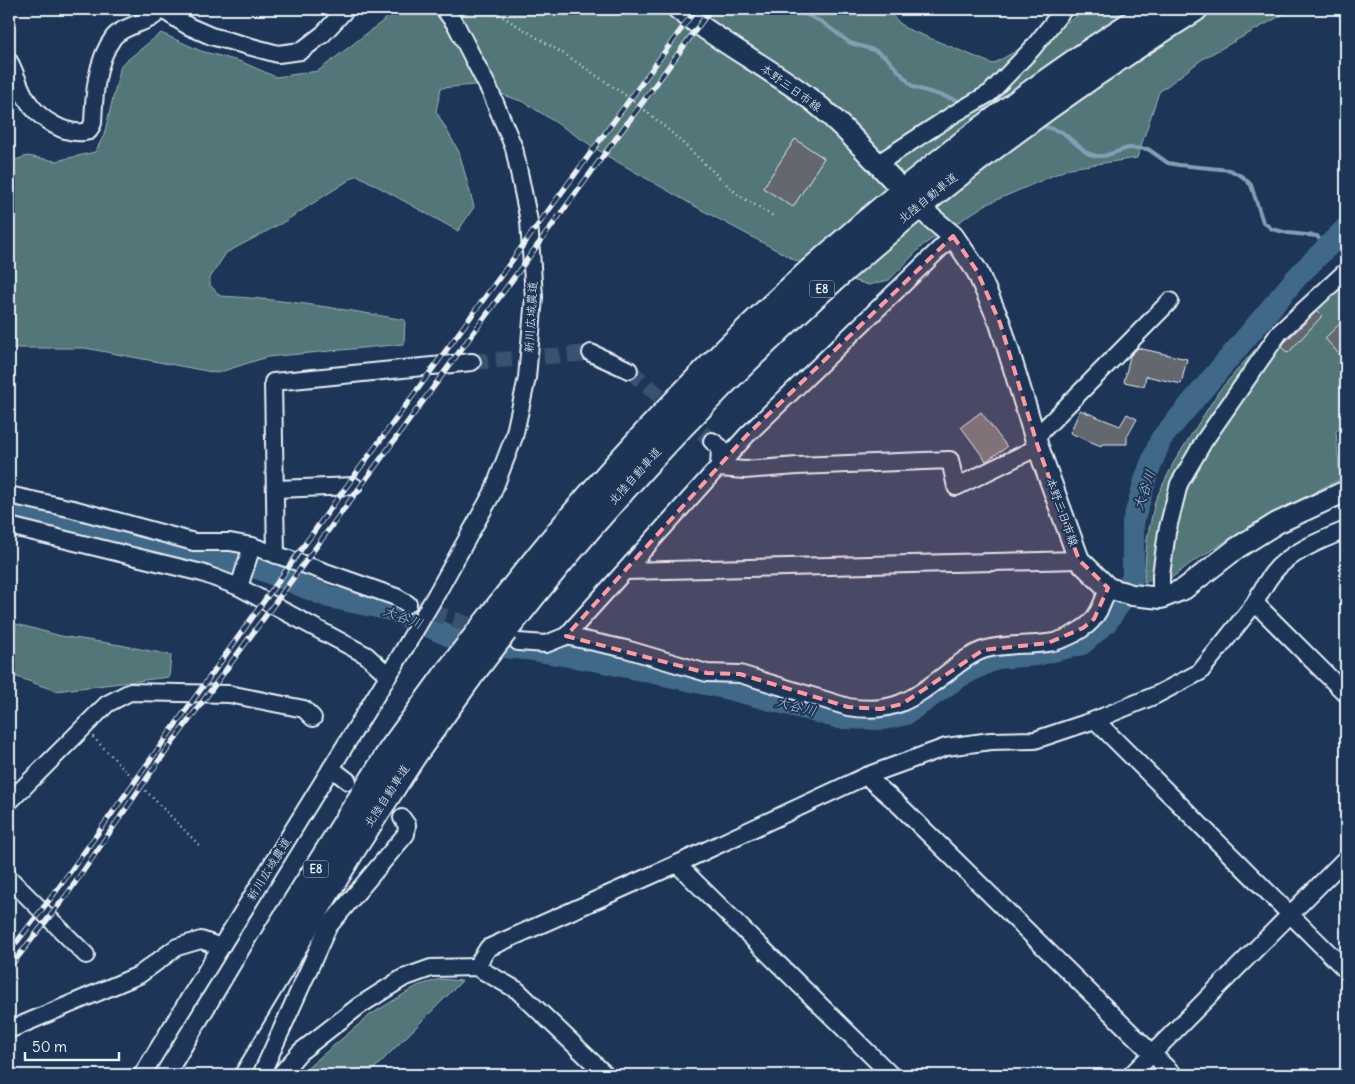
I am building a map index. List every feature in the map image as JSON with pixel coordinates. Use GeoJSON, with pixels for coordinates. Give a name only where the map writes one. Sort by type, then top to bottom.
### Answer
{"type":"FeatureCollection","features":[{"type":"Feature","properties":{"kind":"highway","name":"北陸自動車道"},"geometry":{"type":"LineString","coordinates":[[503,632],[521,576],[660,417],[740,338],[818,264],[895,198],[976,133],[1058,73],[1155,9]]}},
{"type":"Feature","properties":{"kind":"highway","name":"北陸自動車道"},"geometry":{"type":"LineString","coordinates":[[192,1075],[283,921],[386,758],[459,673],[503,632],[605,509],[676,431],[746,360],[906,215],[988,150],[1155,33],[1195,9]]}},
{"type":"Feature","properties":{"kind":"highway","name":"北陸自動車道"},"geometry":{"type":"LineString","coordinates":[[217,1075],[352,851],[414,755],[459,673]]}},
{"type":"Feature","properties":{"kind":"main road","name":"本野三日市線"},"geometry":{"type":"LineString","coordinates":[[678,9],[710,33],[806,96],[841,127],[893,180]]}},
{"type":"Feature","properties":{"kind":"main road","name":"本野三日市線"},"geometry":{"type":"LineString","coordinates":[[929,216],[953,236],[977,271],[1000,323],[1037,442],[1079,560],[1108,588],[1132,595],[1161,598],[1184,589],[1237,548],[1277,523],[1346,491]]}},
{"type":"Feature","properties":{"kind":"street"},"geometry":{"type":"LineString","coordinates":[[9,61],[27,100],[47,122],[61,128],[82,133],[89,131],[93,124],[100,69],[107,48],[114,37],[123,29],[152,19],[160,9],[188,26],[211,36],[278,54],[301,51],[323,34],[346,9]]}},
{"type":"Feature","properties":{"kind":"street","name":"新川広域農道"},"geometry":{"type":"LineString","coordinates":[[142,1075],[392,669],[436,594],[492,494],[514,437],[527,378],[534,296],[529,221],[514,148],[492,93],[456,26],[444,9]]}},
{"type":"Feature","properties":{"kind":"street"},"geometry":{"type":"LineString","coordinates":[[877,164],[990,93],[1032,49],[1064,9]]}},
{"type":"Feature","properties":{"kind":"street"},"geometry":{"type":"LineString","coordinates":[[503,632],[546,644],[566,636],[747,435],[953,236]]}},
{"type":"Feature","properties":{"kind":"street"},"geometry":{"type":"LineString","coordinates":[[1161,598],[1161,574],[1167,532],[1179,484],[1204,441],[1279,333],[1346,271]]}},
{"type":"Feature","properties":{"kind":"street"},"geometry":{"type":"LineString","coordinates":[[719,468],[745,470],[950,460],[956,487],[1037,442],[1170,301]]}},
{"type":"Feature","properties":{"kind":"street"},"geometry":{"type":"LineString","coordinates":[[591,353],[629,370]]}},
{"type":"Feature","properties":{"kind":"street"},"geometry":{"type":"LineString","coordinates":[[276,554],[273,382],[472,362]]}},
{"type":"Feature","properties":{"kind":"street"},"geometry":{"type":"LineString","coordinates":[[712,440],[720,447],[719,468]]}},
{"type":"Feature","properties":{"kind":"street"},"geometry":{"type":"LineString","coordinates":[[276,489],[354,486]]}},
{"type":"Feature","properties":{"kind":"street"},"geometry":{"type":"LineString","coordinates":[[9,495],[73,509],[194,542],[230,542],[252,546],[396,597],[408,604]]}},
{"type":"Feature","properties":{"kind":"street"},"geometry":{"type":"LineString","coordinates":[[9,526],[202,573],[239,587],[392,669]]}},
{"type":"Feature","properties":{"kind":"street"},"geometry":{"type":"LineString","coordinates":[[476,967],[488,948],[677,864],[866,776],[946,747],[991,741],[1035,740],[1094,720],[1156,695],[1200,672],[1255,603],[1273,572],[1288,559],[1324,539],[1346,530]]}},
{"type":"Feature","properties":{"kind":"street"},"geometry":{"type":"LineString","coordinates":[[239,587],[252,546]]}},
{"type":"Feature","properties":{"kind":"street"},"geometry":{"type":"LineString","coordinates":[[625,571],[1079,560]]}},
{"type":"Feature","properties":{"kind":"street"},"geometry":{"type":"LineString","coordinates":[[566,636],[626,649],[707,673],[740,674],[848,707],[864,710],[881,709],[902,704],[920,693],[966,658],[983,650],[1000,646],[1048,643],[1083,628],[1094,619],[1108,588]]}},
{"type":"Feature","properties":{"kind":"street"},"geometry":{"type":"LineString","coordinates":[[1255,603],[1346,694]]}},
{"type":"Feature","properties":{"kind":"street"},"geometry":{"type":"LineString","coordinates":[[9,802],[107,704],[130,692],[228,694],[304,709],[313,718]]}},
{"type":"Feature","properties":{"kind":"street"},"geometry":{"type":"LineString","coordinates":[[1094,720],[1346,970]]}},
{"type":"Feature","properties":{"kind":"street"},"geometry":{"type":"LineString","coordinates":[[331,768],[348,781]]}},
{"type":"Feature","properties":{"kind":"street"},"geometry":{"type":"LineString","coordinates":[[866,776],[896,803],[1174,1075]]}},
{"type":"Feature","properties":{"kind":"street"},"geometry":{"type":"LineString","coordinates":[[261,1075],[328,926],[406,834],[407,825],[402,818]]}},
{"type":"Feature","properties":{"kind":"street"},"geometry":{"type":"LineString","coordinates":[[1132,1075],[1346,858]]}},
{"type":"Feature","properties":{"kind":"street"},"geometry":{"type":"LineString","coordinates":[[677,864],[891,1075]]}},
{"type":"Feature","properties":{"kind":"street"},"geometry":{"type":"LineString","coordinates":[[9,878],[86,955]]}},
{"type":"Feature","properties":{"kind":"street"},"geometry":{"type":"LineString","coordinates":[[9,1030],[139,975],[177,947],[201,940],[221,947]]}},
{"type":"Feature","properties":{"kind":"street"},"geometry":{"type":"LineString","coordinates":[[280,1075],[300,1052],[359,1006],[403,978],[432,968],[476,967],[517,990],[606,1075]]}},
{"type":"Feature","properties":{"kind":"path"},"geometry":{"type":"LineString","coordinates":[[490,9],[569,57],[634,101],[672,133],[738,195],[775,217]]}},
{"type":"Feature","properties":{"kind":"path"},"geometry":{"type":"LineString","coordinates":[[83,727],[200,846]]}},
{"type":"Feature","properties":{"kind":"highlighted area"},"geometry":{"type":"Polygon","coordinates":[[[953,236],[977,271],[1000,323],[1038,447],[1079,560],[1108,588],[1094,619],[1083,628],[1048,643],[983,650],[902,704],[881,709],[848,707],[740,674],[707,673],[566,636],[747,435],[953,236]]]}},
{"type":"Feature","properties":{"kind":"green space"},"geometry":{"type":"Polygon","coordinates":[[[395,9],[885,9],[905,28],[993,64],[1090,9],[1293,9],[1204,58],[1159,92],[1137,158],[1070,168],[985,205],[923,245],[889,280],[869,285],[808,267],[698,208],[609,157],[524,102],[474,85],[441,88],[436,111],[459,152],[474,207],[458,231],[357,175],[282,223],[226,253],[210,278],[210,285],[220,296],[290,302],[405,320],[404,344],[267,357],[217,373],[85,348],[9,348],[9,162],[27,156],[56,161],[95,152],[104,135],[121,65],[161,33],[201,51],[242,62],[276,77],[318,71],[396,11],[395,9]]]}},
{"type":"Feature","properties":{"kind":"green space"},"geometry":{"type":"Polygon","coordinates":[[[1346,267],[1346,424],[1336,431],[1340,479],[1253,524],[1191,563],[1170,579],[1144,582],[1147,539],[1155,501],[1174,462],[1219,391],[1291,308],[1346,267]]]}},
{"type":"Feature","properties":{"kind":"green space"},"geometry":{"type":"Polygon","coordinates":[[[9,622],[61,636],[171,655],[169,677],[56,691],[9,674],[9,622]]]}},
{"type":"Feature","properties":{"kind":"green space"},"geometry":{"type":"Polygon","coordinates":[[[440,979],[462,981],[368,1075],[299,1075],[370,1015],[417,986],[440,979]]]}},
{"type":"Feature","properties":{"kind":"building"},"geometry":{"type":"Polygon","coordinates":[[[795,139],[824,158],[793,207],[763,188],[795,139]]]}},
{"type":"Feature","properties":{"kind":"building"},"geometry":{"type":"Polygon","coordinates":[[[1317,311],[1322,316],[1288,353],[1281,347],[1317,311]]]}},
{"type":"Feature","properties":{"kind":"building"},"geometry":{"type":"Polygon","coordinates":[[[1346,318],[1346,362],[1325,338],[1346,318]]]}},
{"type":"Feature","properties":{"kind":"building"},"geometry":{"type":"Polygon","coordinates":[[[1138,348],[1187,359],[1181,384],[1146,376],[1144,386],[1124,382],[1130,356],[1138,348]]]}},
{"type":"Feature","properties":{"kind":"building"},"geometry":{"type":"Polygon","coordinates":[[[1080,410],[1120,426],[1127,414],[1137,419],[1127,437],[1127,444],[1102,444],[1101,446],[1070,433],[1080,410]]]}},
{"type":"Feature","properties":{"kind":"building"},"geometry":{"type":"Polygon","coordinates":[[[981,412],[1007,447],[986,461],[961,427],[981,412]]]}},
{"type":"Feature","properties":{"kind":"waterway"},"geometry":{"type":"LineString","coordinates":[[794,9],[822,22],[850,43],[874,50],[886,57],[913,87],[963,102]]}},
{"type":"Feature","properties":{"kind":"waterway"},"geometry":{"type":"LineString","coordinates":[[977,106],[992,111]]}},
{"type":"Feature","properties":{"kind":"waterway"},"geometry":{"type":"LineString","coordinates":[[1039,125],[1062,132],[1087,153],[1096,156],[1104,156],[1128,148],[1148,149],[1168,163],[1230,170],[1243,177],[1251,185],[1263,222],[1272,229],[1317,236],[1326,248]]}},
{"type":"Feature","properties":{"kind":"waterway","name":"大谷川"},"geometry":{"type":"LineString","coordinates":[[9,509],[260,569],[329,597],[391,610],[468,644],[526,649],[599,661],[729,689],[840,718],[883,719],[906,714],[959,677],[997,658],[1036,655],[1082,644],[1107,622],[1119,605],[1133,577],[1133,523],[1146,477],[1161,439],[1297,277],[1346,228]]}},
{"type":"Feature","properties":{"kind":"tunnel"},"geometry":{"type":"LineString","coordinates":[[472,362],[591,353]]}},
{"type":"Feature","properties":{"kind":"tunnel"},"geometry":{"type":"LineString","coordinates":[[629,370],[712,441]]}},
{"type":"Feature","properties":{"kind":"tunnel"},"geometry":{"type":"LineString","coordinates":[[408,604],[490,632]]}},
{"type":"Feature","properties":{"kind":"railway"},"geometry":{"type":"LineString","coordinates":[[9,952],[57,890],[338,498],[696,9]]}},
{"type":"Feature","properties":{"kind":"railway"},"geometry":{"type":"LineString","coordinates":[[9,968],[66,896],[156,765],[711,9]]}}]}
